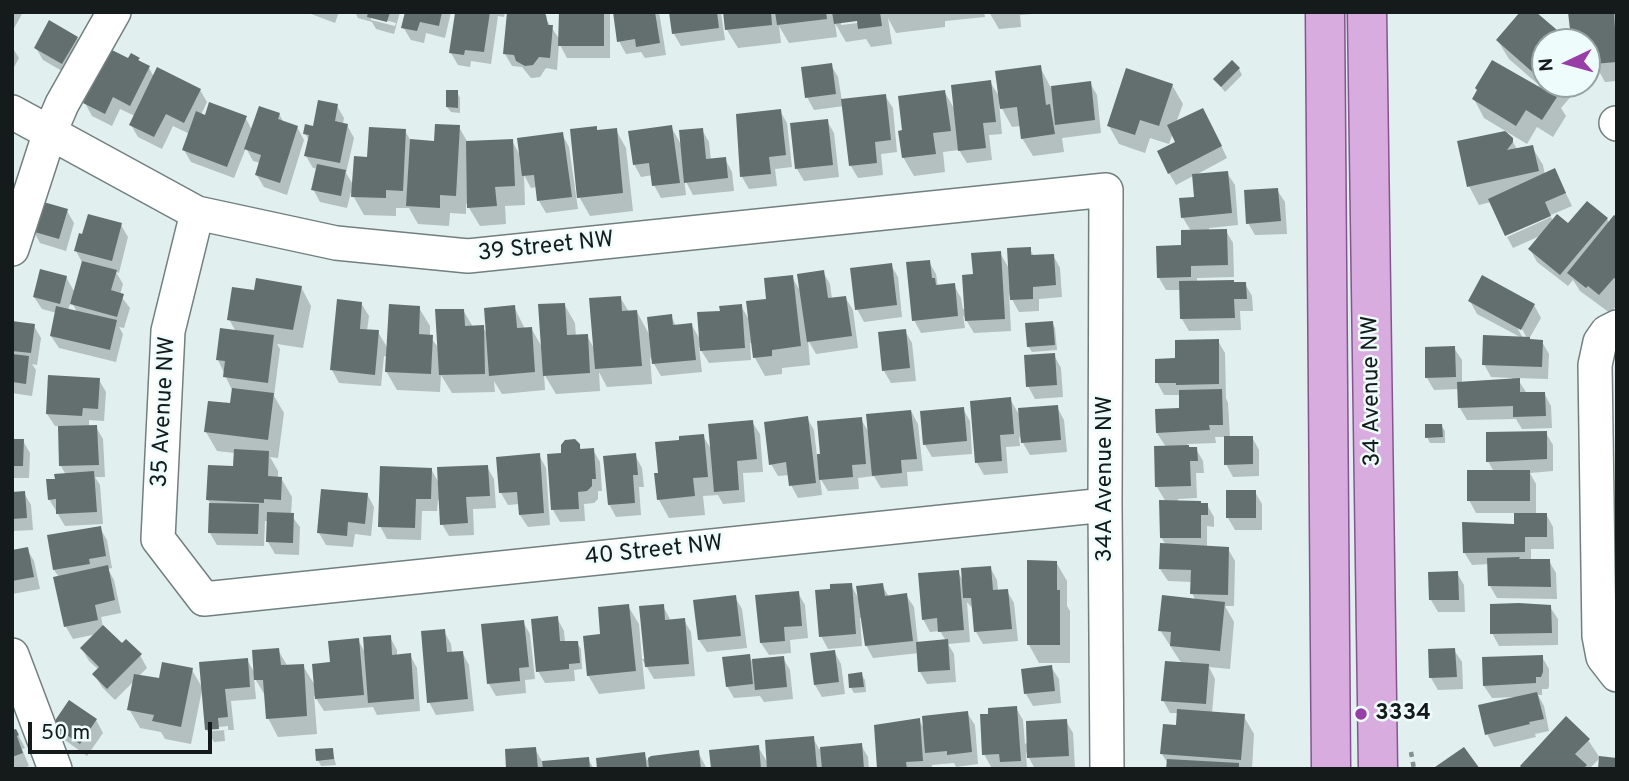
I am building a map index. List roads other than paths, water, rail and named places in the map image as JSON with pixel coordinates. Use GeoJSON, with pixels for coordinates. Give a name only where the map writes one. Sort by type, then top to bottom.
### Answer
{"type":"FeatureCollection","features":[{"type":"Feature","properties":{"kind":"main road","name":"34 Avenue NW"},"geometry":{"type":"LineString","coordinates":[[1325,12],[1331,769]]}},
{"type":"Feature","properties":{"kind":"main road","name":"34 Avenue NW"},"geometry":{"type":"LineString","coordinates":[[1367,12],[1378,769]]}},
{"type":"Feature","properties":{"kind":"street"},"geometry":{"type":"LineString","coordinates":[[12,249],[50,132],[62,104],[114,12]]}},
{"type":"Feature","properties":{"kind":"street","name":"39 Street NW"},"geometry":{"type":"LineString","coordinates":[[12,111],[197,213],[336,243],[468,256],[1106,190]]}},
{"type":"Feature","properties":{"kind":"street","name":"34A Avenue NW"},"geometry":{"type":"LineString","coordinates":[[1106,190],[1108,769]]}},
{"type":"Feature","properties":{"kind":"street","name":"35 Avenue NW"},"geometry":{"type":"LineString","coordinates":[[197,213],[168,331],[158,539],[204,599]]}},
{"type":"Feature","properties":{"kind":"street"},"geometry":{"type":"LineString","coordinates":[[1612,330],[1600,342],[1595,365],[1599,635],[1603,657],[1617,675]]}},
{"type":"Feature","properties":{"kind":"street","name":"40 Street NW"},"geometry":{"type":"LineString","coordinates":[[204,599],[1105,505]]}},
{"type":"Feature","properties":{"kind":"street"},"geometry":{"type":"LineString","coordinates":[[12,655],[55,769]]}},
{"type":"Feature","properties":{"kind":"place","name":"3334"},"geometry":{"type":"Point","coordinates":[1361,714]}}]}
